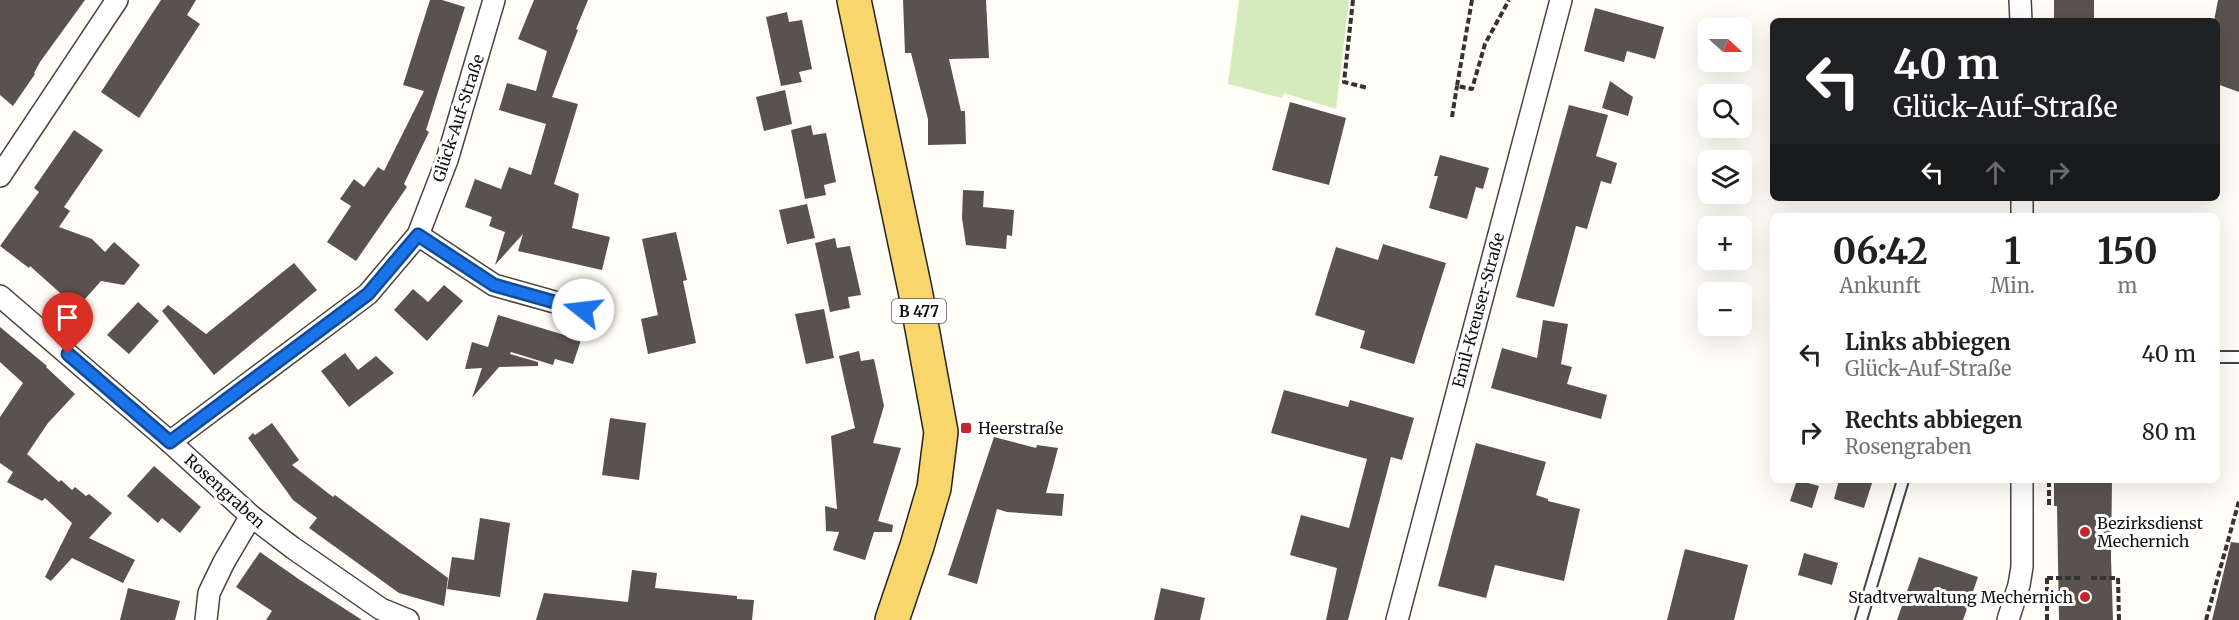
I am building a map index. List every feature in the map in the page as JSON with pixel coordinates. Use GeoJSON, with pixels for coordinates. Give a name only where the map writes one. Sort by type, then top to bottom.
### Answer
{"type":"FeatureCollection","features":[{"type":"Feature","properties":{"kind":"main road","name":"B 477"},"geometry":{"type":"LineString","coordinates":[[854,0],[915,290],[941,432],[934,488],[892,620]]}},
{"type":"Feature","properties":{"kind":"street"},"geometry":{"type":"LineString","coordinates":[[0,176],[117,0]]}},
{"type":"Feature","properties":{"kind":"street","name":"Glück-Auf-Straße"},"geometry":{"type":"LineString","coordinates":[[170,442],[368,294],[418,235],[447,160],[494,0]]}},
{"type":"Feature","properties":{"kind":"street","name":"Emil-Kreuser-Straße"},"geometry":{"type":"LineString","coordinates":[[1397,620],[1561,0]]}},
{"type":"Feature","properties":{"kind":"street"},"geometry":{"type":"LineString","coordinates":[[2020,0],[2021,18]]}},
{"type":"Feature","properties":{"kind":"street"},"geometry":{"type":"LineString","coordinates":[[418,235],[494,285],[583,310]]}},
{"type":"Feature","properties":{"kind":"street","name":"Rosengraben"},"geometry":{"type":"LineString","coordinates":[[0,296],[170,442],[251,516],[381,609],[408,620]]}},
{"type":"Feature","properties":{"kind":"street"},"geometry":{"type":"LineString","coordinates":[[2008,620],[2022,567],[2022,483]]}},
{"type":"Feature","properties":{"kind":"street"},"geometry":{"type":"LineString","coordinates":[[206,620],[209,593],[251,516]]}},
{"type":"Feature","properties":{"kind":"lane"},"geometry":{"type":"LineString","coordinates":[[2221,357],[2239,357]]}},
{"type":"Feature","properties":{"kind":"lane"},"geometry":{"type":"LineString","coordinates":[[1861,620],[1902,483]]}},
{"type":"Feature","properties":{"kind":"path"},"geometry":{"type":"LineString","coordinates":[[1353,0],[1344,82],[1368,88]]}},
{"type":"Feature","properties":{"kind":"path"},"geometry":{"type":"LineString","coordinates":[[1452,117],[1472,0]]}},
{"type":"Feature","properties":{"kind":"path"},"geometry":{"type":"LineString","coordinates":[[1457,86],[1472,88],[1485,44],[1509,0]]}},
{"type":"Feature","properties":{"kind":"path"},"geometry":{"type":"LineString","coordinates":[[2049,494],[2058,494]]}},
{"type":"Feature","properties":{"kind":"path"},"geometry":{"type":"LineString","coordinates":[[2206,620],[2239,501]]}},
{"type":"Feature","properties":{"kind":"path"},"geometry":{"type":"LineString","coordinates":[[2047,620],[2047,575],[2080,578]]}},
{"type":"Feature","properties":{"kind":"path"},"geometry":{"type":"LineString","coordinates":[[2091,578],[2118,578],[2120,620]]}},
{"type":"Feature","properties":{"kind":"green space"},"geometry":{"type":"Polygon","coordinates":[[[1239,0],[1349,0],[1336,109],[1284,93],[1282,98],[1228,84],[1239,0]]]}},
{"type":"Feature","properties":{"kind":"building"},"geometry":{"type":"Polygon","coordinates":[[[0,0],[85,0],[40,62],[35,74],[13,106],[0,95],[0,0]]]}},
{"type":"Feature","properties":{"kind":"building"},"geometry":{"type":"Polygon","coordinates":[[[161,0],[196,0],[187,15],[200,24],[139,118],[101,92],[161,0]]]}},
{"type":"Feature","properties":{"kind":"building"},"geometry":{"type":"Polygon","coordinates":[[[430,0],[442,0],[465,7],[426,130],[429,132],[404,184],[407,187],[356,261],[327,242],[351,206],[340,199],[354,179],[364,187],[378,167],[384,171],[424,91],[403,85],[430,0]]]}},
{"type":"Feature","properties":{"kind":"building"},"geometry":{"type":"Polygon","coordinates":[[[534,0],[588,0],[552,97],[578,104],[554,184],[579,194],[572,228],[610,237],[602,270],[518,251],[523,234],[495,265],[505,232],[489,226],[492,217],[465,207],[475,179],[501,189],[509,167],[531,175],[546,124],[499,110],[507,83],[536,91],[547,51],[518,39],[534,0]]]}},
{"type":"Feature","properties":{"kind":"building"},"geometry":{"type":"Polygon","coordinates":[[[903,0],[986,0],[989,58],[949,59],[961,111],[965,111],[966,144],[928,145],[928,119],[911,53],[905,53],[903,0]]]}},
{"type":"Feature","properties":{"kind":"building"},"geometry":{"type":"Polygon","coordinates":[[[2054,0],[2094,0],[2094,18],[2054,18],[2054,0]]]}},
{"type":"Feature","properties":{"kind":"building"},"geometry":{"type":"Polygon","coordinates":[[[2218,0],[2239,0],[2239,92],[2220,85],[2220,18],[2215,18],[2218,0]]]}},
{"type":"Feature","properties":{"kind":"building"},"geometry":{"type":"Polygon","coordinates":[[[1595,8],[1664,27],[1655,59],[1627,51],[1624,62],[1584,51],[1595,8]]]}},
{"type":"Feature","properties":{"kind":"building"},"geometry":{"type":"Polygon","coordinates":[[[787,12],[789,22],[802,20],[812,69],[799,72],[802,82],[781,86],[766,17],[787,12]]]}},
{"type":"Feature","properties":{"kind":"building"},"geometry":{"type":"Polygon","coordinates":[[[1610,81],[1633,97],[1628,116],[1602,108],[1610,81]]]}},
{"type":"Feature","properties":{"kind":"building"},"geometry":{"type":"Polygon","coordinates":[[[785,90],[792,124],[764,131],[756,97],[785,90]]]}},
{"type":"Feature","properties":{"kind":"building"},"geometry":{"type":"Polygon","coordinates":[[[1290,102],[1346,118],[1329,185],[1272,170],[1290,102]]]}},
{"type":"Feature","properties":{"kind":"building"},"geometry":{"type":"Polygon","coordinates":[[[1569,105],[1608,115],[1596,156],[1617,163],[1611,184],[1601,181],[1587,229],[1576,226],[1554,307],[1516,297],[1569,105]]]}},
{"type":"Feature","properties":{"kind":"building"},"geometry":{"type":"Polygon","coordinates":[[[811,125],[813,135],[826,133],[836,182],[824,185],[826,195],[805,199],[791,130],[811,125]]]}},
{"type":"Feature","properties":{"kind":"building"},"geometry":{"type":"Polygon","coordinates":[[[74,130],[103,150],[64,207],[70,211],[59,227],[92,239],[105,252],[114,242],[140,265],[124,285],[101,281],[77,308],[30,266],[29,268],[0,246],[39,192],[34,188],[74,130]]]}},
{"type":"Feature","properties":{"kind":"building"},"geometry":{"type":"Polygon","coordinates":[[[1440,155],[1489,168],[1483,189],[1476,187],[1467,219],[1429,208],[1438,176],[1434,176],[1440,155]]]}},
{"type":"Feature","properties":{"kind":"building"},"geometry":{"type":"Polygon","coordinates":[[[963,190],[984,191],[983,207],[1014,210],[1012,236],[1007,235],[1006,249],[966,245],[962,218],[963,190]]]}},
{"type":"Feature","properties":{"kind":"building"},"geometry":{"type":"Polygon","coordinates":[[[807,204],[815,238],[787,244],[779,210],[807,204]]]}},
{"type":"Feature","properties":{"kind":"building"},"geometry":{"type":"Polygon","coordinates":[[[676,232],[687,280],[683,281],[696,343],[648,354],[641,319],[658,315],[642,239],[676,232]]]}},
{"type":"Feature","properties":{"kind":"building"},"geometry":{"type":"Polygon","coordinates":[[[835,238],[837,248],[850,246],[861,295],[848,297],[850,308],[830,312],[815,243],[835,238]]]}},
{"type":"Feature","properties":{"kind":"building"},"geometry":{"type":"Polygon","coordinates":[[[1383,244],[1446,263],[1414,364],[1360,348],[1365,331],[1315,315],[1336,247],[1378,260],[1383,244]]]}},
{"type":"Feature","properties":{"kind":"building"},"geometry":{"type":"Polygon","coordinates":[[[294,263],[317,290],[214,375],[162,311],[168,305],[206,334],[294,263]]]}},
{"type":"Feature","properties":{"kind":"building"},"geometry":{"type":"Polygon","coordinates":[[[444,285],[463,301],[427,341],[394,310],[413,289],[428,302],[444,285]]]}},
{"type":"Feature","properties":{"kind":"building"},"geometry":{"type":"Polygon","coordinates":[[[138,302],[159,321],[129,354],[107,335],[138,302]]]}},
{"type":"Feature","properties":{"kind":"building"},"geometry":{"type":"Polygon","coordinates":[[[824,309],[834,358],[806,364],[795,314],[824,309]]]}},
{"type":"Feature","properties":{"kind":"building"},"geometry":{"type":"Polygon","coordinates":[[[498,315],[581,340],[573,364],[555,359],[553,365],[511,352],[510,354],[538,362],[538,366],[499,367],[472,398],[482,368],[465,369],[472,342],[488,347],[498,315]]]}},
{"type":"Feature","properties":{"kind":"building"},"geometry":{"type":"Polygon","coordinates":[[[1543,320],[1568,324],[1561,364],[1572,367],[1567,384],[1607,395],[1601,419],[1491,388],[1502,348],[1537,358],[1543,320]]]}},
{"type":"Feature","properties":{"kind":"building"},"geometry":{"type":"Polygon","coordinates":[[[0,327],[47,366],[75,394],[48,423],[27,454],[59,482],[61,480],[72,490],[75,487],[86,496],[89,494],[112,513],[89,538],[135,560],[123,583],[72,558],[51,581],[45,577],[72,523],[45,498],[42,501],[7,482],[13,472],[0,463],[0,417],[23,383],[0,362],[0,327]]]}},
{"type":"Feature","properties":{"kind":"building"},"geometry":{"type":"Polygon","coordinates":[[[859,351],[861,361],[874,359],[884,406],[873,443],[901,448],[878,521],[893,525],[892,532],[874,532],[865,560],[833,550],[839,532],[826,531],[825,506],[837,509],[831,436],[855,428],[839,356],[859,351]]]}},
{"type":"Feature","properties":{"kind":"building"},"geometry":{"type":"Polygon","coordinates":[[[345,353],[358,370],[376,356],[394,373],[349,407],[321,371],[345,353]]]}},
{"type":"Feature","properties":{"kind":"building"},"geometry":{"type":"Polygon","coordinates":[[[1284,390],[1348,407],[1350,400],[1414,418],[1402,460],[1391,457],[1348,620],[1326,620],[1337,568],[1290,555],[1301,515],[1349,528],[1367,459],[1271,433],[1284,390]]]}},
{"type":"Feature","properties":{"kind":"building"},"geometry":{"type":"Polygon","coordinates":[[[610,418],[646,423],[639,480],[602,475],[610,418]]]}},
{"type":"Feature","properties":{"kind":"building"},"geometry":{"type":"Polygon","coordinates":[[[272,423],[299,460],[292,465],[333,497],[335,495],[448,578],[444,606],[399,593],[309,528],[317,518],[293,500],[248,438],[272,423]]]}},
{"type":"Feature","properties":{"kind":"building"},"geometry":{"type":"Polygon","coordinates":[[[994,437],[1036,448],[1037,445],[1058,448],[1046,493],[1064,494],[1062,516],[1007,512],[997,509],[977,584],[948,575],[994,437]]]}},
{"type":"Feature","properties":{"kind":"building"},"geometry":{"type":"Polygon","coordinates":[[[1476,443],[1546,462],[1536,495],[1548,501],[1580,509],[1564,581],[1495,565],[1486,598],[1438,586],[1476,443]]]}},
{"type":"Feature","properties":{"kind":"building"},"geometry":{"type":"Polygon","coordinates":[[[154,466],[201,507],[180,533],[162,518],[158,523],[127,496],[154,466]]]}},
{"type":"Feature","properties":{"kind":"building"},"geometry":{"type":"Polygon","coordinates":[[[1796,483],[1819,486],[1812,508],[1790,501],[1796,483]]]}},
{"type":"Feature","properties":{"kind":"building"},"geometry":{"type":"Polygon","coordinates":[[[1838,483],[1872,483],[1864,508],[1834,499],[1838,483]]]}},
{"type":"Feature","properties":{"kind":"building"},"geometry":{"type":"Polygon","coordinates":[[[2054,483],[2112,483],[2113,620],[2059,620],[2057,506],[2054,506],[2054,483]]]}},
{"type":"Feature","properties":{"kind":"building"},"geometry":{"type":"Polygon","coordinates":[[[480,518],[510,523],[500,597],[447,589],[452,557],[474,560],[480,518]]]}},
{"type":"Feature","properties":{"kind":"building"},"geometry":{"type":"Polygon","coordinates":[[[2231,542],[2239,543],[2239,620],[2212,620],[2231,542]]]}},
{"type":"Feature","properties":{"kind":"building"},"geometry":{"type":"Polygon","coordinates":[[[1685,549],[1748,565],[1734,620],[1667,620],[1685,549]]]}},
{"type":"Feature","properties":{"kind":"building"},"geometry":{"type":"Polygon","coordinates":[[[260,552],[362,620],[266,620],[272,611],[236,587],[260,552]]]}},
{"type":"Feature","properties":{"kind":"building"},"geometry":{"type":"Polygon","coordinates":[[[1804,553],[1838,563],[1832,585],[1798,575],[1804,553]]]}},
{"type":"Feature","properties":{"kind":"building"},"geometry":{"type":"Polygon","coordinates":[[[1919,557],[1978,577],[1963,620],[1897,620],[1919,557]]]}},
{"type":"Feature","properties":{"kind":"building"},"geometry":{"type":"Polygon","coordinates":[[[632,570],[657,573],[655,588],[737,596],[737,599],[754,600],[752,620],[536,620],[544,593],[628,602],[632,570]]]}},
{"type":"Feature","properties":{"kind":"building"},"geometry":{"type":"Polygon","coordinates":[[[128,588],[180,601],[175,620],[120,620],[128,588]]]}},
{"type":"Feature","properties":{"kind":"building"},"geometry":{"type":"Polygon","coordinates":[[[1161,588],[1205,598],[1200,620],[1154,620],[1161,588]]]}},
{"type":"Feature","properties":{"kind":"place","name":"Heerstraße"},"geometry":{"type":"Point","coordinates":[966,428]}},
{"type":"Feature","properties":{"kind":"place","name":"Bezirksdienst Mechernich"},"geometry":{"type":"Point","coordinates":[2085,532]}},
{"type":"Feature","properties":{"kind":"place","name":"Stadtverwaltung Mechernich"},"geometry":{"type":"Point","coordinates":[2085,597]}},
{"type":"Feature","properties":{"kind":"route"},"geometry":{"type":"LineString","coordinates":[[68,354],[170,442],[368,294],[418,235],[494,285],[583,310]]}}]}
